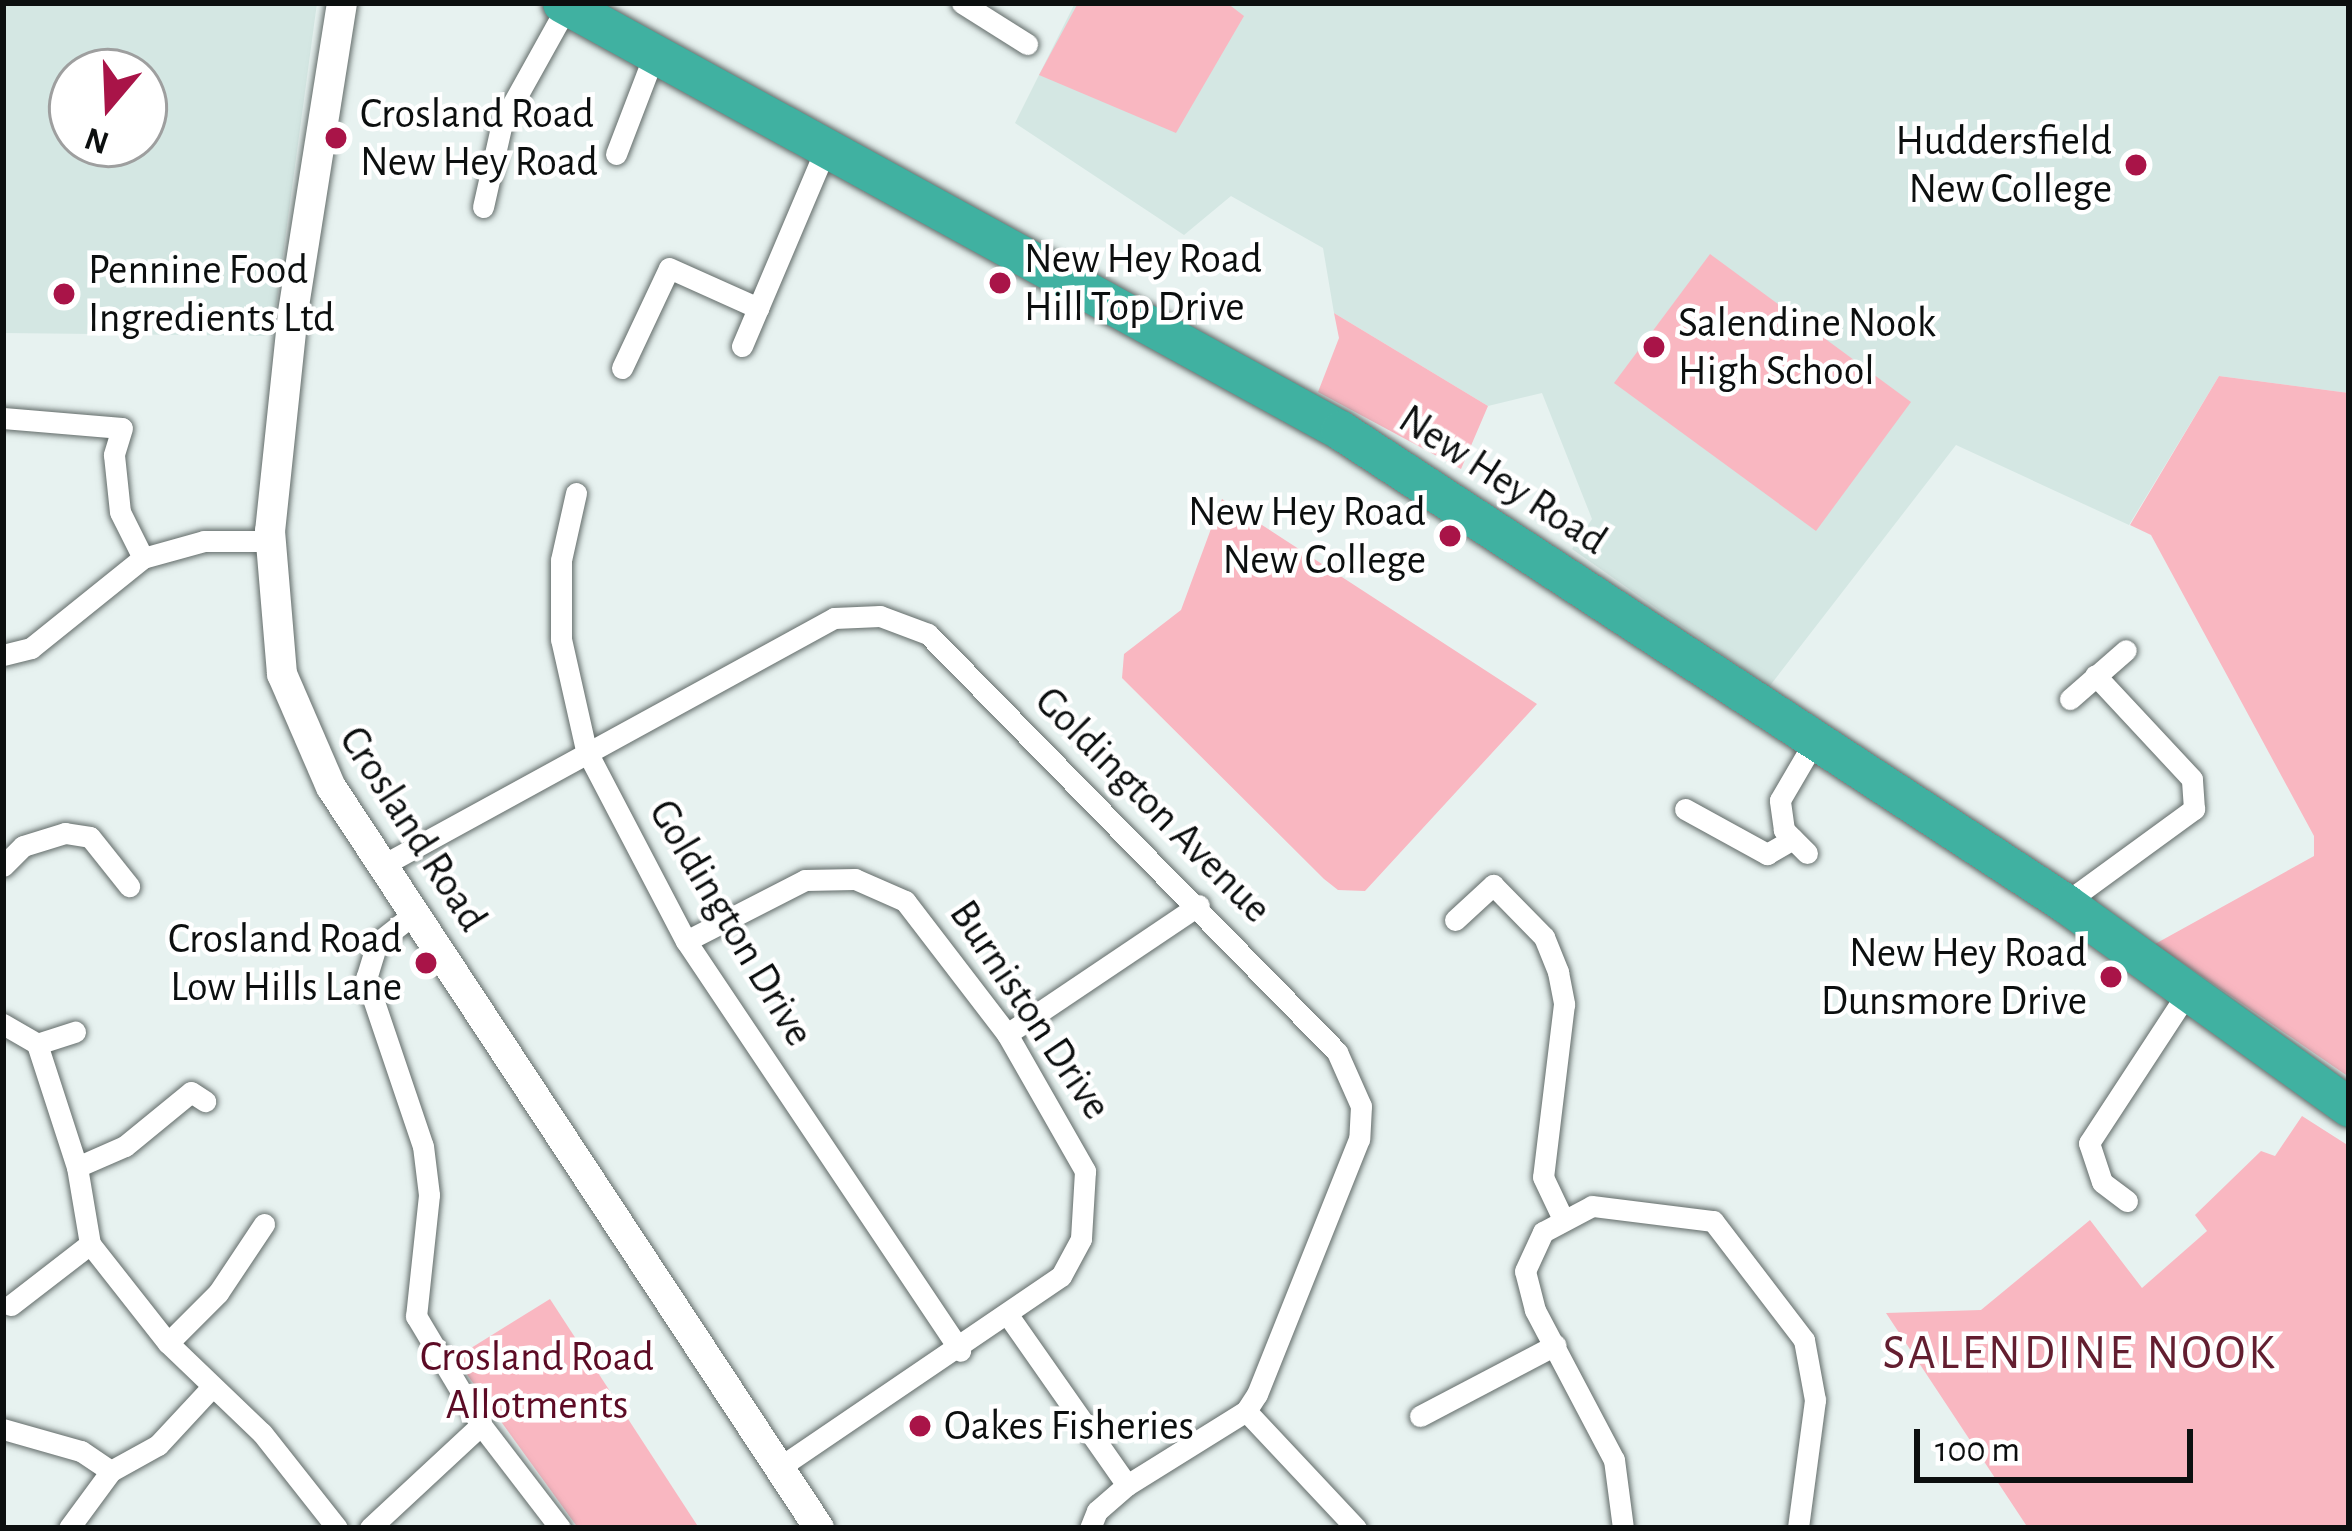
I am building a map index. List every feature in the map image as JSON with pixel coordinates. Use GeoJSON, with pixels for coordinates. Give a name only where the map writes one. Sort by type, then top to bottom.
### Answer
{"type":"FeatureCollection","features":[{"type":"Feature","properties":{"kind":"highway","name":"New Hey Road"},"geometry":{"type":"LineString","coordinates":[[565,5],[1340,430],[2065,903],[2349,1107]]}},
{"type":"Feature","properties":{"kind":"street","name":"Crosland Road"},"geometry":{"type":"LineString","coordinates":[[342,3],[293,313],[269,541],[272,624],[304,737],[383,865],[819,1528]]}},
{"type":"Feature","properties":{"kind":"street"},"geometry":{"type":"LineString","coordinates":[[965,4],[1027,44]]}},
{"type":"Feature","properties":{"kind":"street"},"geometry":{"type":"LineString","coordinates":[[483,207],[502,124],[565,5]]}},
{"type":"Feature","properties":{"kind":"street"},"geometry":{"type":"LineString","coordinates":[[616,154],[654,55]]}},
{"type":"Feature","properties":{"kind":"street"},"geometry":{"type":"LineString","coordinates":[[742,346],[825,150]]}},
{"type":"Feature","properties":{"kind":"street"},"geometry":{"type":"LineString","coordinates":[[622,368],[669,268],[758,308]]}},
{"type":"Feature","properties":{"kind":"street"},"geometry":{"type":"LineString","coordinates":[[3,418],[122,428],[115,455],[120,512],[143,558]]}},
{"type":"Feature","properties":{"kind":"street","name":"Goldington Drive"},"geometry":{"type":"LineString","coordinates":[[576,493],[561,560],[560,639],[586,750],[686,940],[959,1351]]}},
{"type":"Feature","properties":{"kind":"street"},"geometry":{"type":"LineString","coordinates":[[3,655],[32,648],[143,558],[204,541],[269,541]]}},
{"type":"Feature","properties":{"kind":"street","name":"Goldington Avenue"},"geometry":{"type":"LineString","coordinates":[[383,865],[834,618],[902,621],[928,634],[1199,904],[1337,1052],[1360,1106],[1359,1139],[1246,1411]]}},
{"type":"Feature","properties":{"kind":"street"},"geometry":{"type":"LineString","coordinates":[[2070,700],[2126,650]]}},
{"type":"Feature","properties":{"kind":"street"},"geometry":{"type":"LineString","coordinates":[[2065,903],[2194,809],[2192,779],[2095,675]]}},
{"type":"Feature","properties":{"kind":"street"},"geometry":{"type":"LineString","coordinates":[[1685,809],[1767,854],[1800,846],[1780,800],[1815,740]]}},
{"type":"Feature","properties":{"kind":"street"},"geometry":{"type":"LineString","coordinates":[[3,866],[23,846],[65,833],[91,838],[129,886]]}},
{"type":"Feature","properties":{"kind":"street","name":"Burniston Drive"},"geometry":{"type":"LineString","coordinates":[[686,940],[786,885],[855,879],[921,914],[1006,1034],[1077,1147],[1086,1216],[1061,1276],[1010,1318],[780,1467]]}},
{"type":"Feature","properties":{"kind":"street"},"geometry":{"type":"LineString","coordinates":[[1454,920],[1493,885],[1544,938],[1558,972],[1564,1004],[1543,1177],[1562,1217]]}},
{"type":"Feature","properties":{"kind":"street"},"geometry":{"type":"LineString","coordinates":[[1006,1034],[1199,904]]}},
{"type":"Feature","properties":{"kind":"street"},"geometry":{"type":"LineString","coordinates":[[415,913],[377,943],[366,978],[423,1146],[429,1195],[416,1316],[481,1425],[560,1528]]}},
{"type":"Feature","properties":{"kind":"street"},"geometry":{"type":"LineString","coordinates":[[2127,1201],[2102,1182],[2089,1143],[2098,1117],[2187,993]]}},
{"type":"Feature","properties":{"kind":"street"},"geometry":{"type":"LineString","coordinates":[[3,1024],[37,1044],[77,1167],[90,1244],[168,1343],[262,1433],[338,1528]]}},
{"type":"Feature","properties":{"kind":"street"},"geometry":{"type":"LineString","coordinates":[[37,1044],[75,1032]]}},
{"type":"Feature","properties":{"kind":"street"},"geometry":{"type":"LineString","coordinates":[[77,1167],[124,1146],[191,1091],[205,1101]]}},
{"type":"Feature","properties":{"kind":"street"},"geometry":{"type":"LineString","coordinates":[[1623,1528],[1614,1460],[1556,1345],[1526,1271],[1528,1253],[1562,1217],[1592,1206],[1670,1212],[1713,1221],[1726,1232],[1804,1340],[1813,1367],[1798,1528]]}},
{"type":"Feature","properties":{"kind":"street"},"geometry":{"type":"LineString","coordinates":[[168,1343],[218,1293],[264,1224]]}},
{"type":"Feature","properties":{"kind":"street"},"geometry":{"type":"LineString","coordinates":[[11,1305],[90,1244]]}},
{"type":"Feature","properties":{"kind":"street"},"geometry":{"type":"LineString","coordinates":[[1010,1318],[1127,1486]]}},
{"type":"Feature","properties":{"kind":"street"},"geometry":{"type":"LineString","coordinates":[[1420,1416],[1556,1345]]}},
{"type":"Feature","properties":{"kind":"street"},"geometry":{"type":"LineString","coordinates":[[69,1528],[111,1471],[158,1444],[211,1388]]}},
{"type":"Feature","properties":{"kind":"street"},"geometry":{"type":"LineString","coordinates":[[1090,1528],[1096,1511],[1127,1486],[1246,1411],[1356,1528]]}},
{"type":"Feature","properties":{"kind":"street"},"geometry":{"type":"LineString","coordinates":[[370,1528],[481,1425]]}},
{"type":"Feature","properties":{"kind":"street"},"geometry":{"type":"LineString","coordinates":[[3,1429],[81,1451],[111,1471]]}},
{"type":"Feature","properties":{"kind":"shaded area"},"geometry":{"type":"Polygon","coordinates":[[[3,3],[317,3],[272,336],[3,333],[3,3]]]}},
{"type":"Feature","properties":{"kind":"shaded area","name":"Salendine Nook High School"},"geometry":{"type":"Polygon","coordinates":[[[1075,3],[2349,3],[2349,393],[2219,376],[2129,525],[1956,445],[1769,687],[1572,549],[1592,519],[1542,393],[1488,406],[1334,313],[1323,248],[1231,196],[1184,235],[1015,123],[1075,3]]]}},
{"type":"Feature","properties":{"kind":"green space"},"geometry":{"type":"Polygon","coordinates":[[[1078,3],[1227,3],[1244,16],[1176,133],[1039,75],[1078,3]]]}},
{"type":"Feature","properties":{"kind":"green space"},"geometry":{"type":"Polygon","coordinates":[[[1710,254],[1911,402],[1816,531],[1614,383],[1710,254]]]}},
{"type":"Feature","properties":{"kind":"green space"},"geometry":{"type":"Polygon","coordinates":[[[1334,313],[1488,406],[1461,469],[1318,392],[1339,338],[1334,313]]]}},
{"type":"Feature","properties":{"kind":"green space"},"geometry":{"type":"Polygon","coordinates":[[[2219,376],[2349,393],[2349,1077],[2155,944],[2314,856],[2314,836],[2151,535],[2130,525],[2219,376]]]}},
{"type":"Feature","properties":{"kind":"green space"},"geometry":{"type":"Polygon","coordinates":[[[1222,499],[1537,704],[1365,891],[1338,890],[1324,879],[1122,678],[1124,654],[1181,610],[1222,499]]]}},
{"type":"Feature","properties":{"kind":"green space"},"geometry":{"type":"Polygon","coordinates":[[[2302,1116],[2349,1146],[2349,1528],[2028,1528],[1886,1313],[1981,1310],[2090,1220],[2142,1288],[2207,1231],[2195,1215],[2261,1151],[2275,1156],[2302,1116]]]}},
{"type":"Feature","properties":{"kind":"green space","name":"Crosland Road Allotments"},"geometry":{"type":"Polygon","coordinates":[[[550,1299],[699,1528],[578,1528],[455,1358],[550,1299]]]}},
{"type":"Feature","properties":{"kind":"place","name":"Crosland Road New Hey Road"},"geometry":{"type":"Point","coordinates":[336,138]}},
{"type":"Feature","properties":{"kind":"place","name":"Huddersfield New College"},"geometry":{"type":"Point","coordinates":[2136,165]}},
{"type":"Feature","properties":{"kind":"place","name":"New Hey Road Hill Top Drive"},"geometry":{"type":"Point","coordinates":[1000,283]}},
{"type":"Feature","properties":{"kind":"place","name":"Pennine Food Ingredients Ltd"},"geometry":{"type":"Point","coordinates":[64,294]}},
{"type":"Feature","properties":{"kind":"place","name":"Salendine Nook High School"},"geometry":{"type":"Point","coordinates":[1654,347]}},
{"type":"Feature","properties":{"kind":"place","name":"New Hey Road New College"},"geometry":{"type":"Point","coordinates":[1450,536]}},
{"type":"Feature","properties":{"kind":"place","name":"Crosland Road Low Hills Lane"},"geometry":{"type":"Point","coordinates":[426,963]}},
{"type":"Feature","properties":{"kind":"place","name":"New Hey Road Dunsmore Drive"},"geometry":{"type":"Point","coordinates":[2111,977]}},
{"type":"Feature","properties":{"kind":"place","name":"Oakes Fisheries"},"geometry":{"type":"Point","coordinates":[920,1426]}},
{"type":"Feature","properties":{"kind":"district","name":"SALENDINE NOOK"},"geometry":{"type":"Point","coordinates":[2080,1355]}}]}
